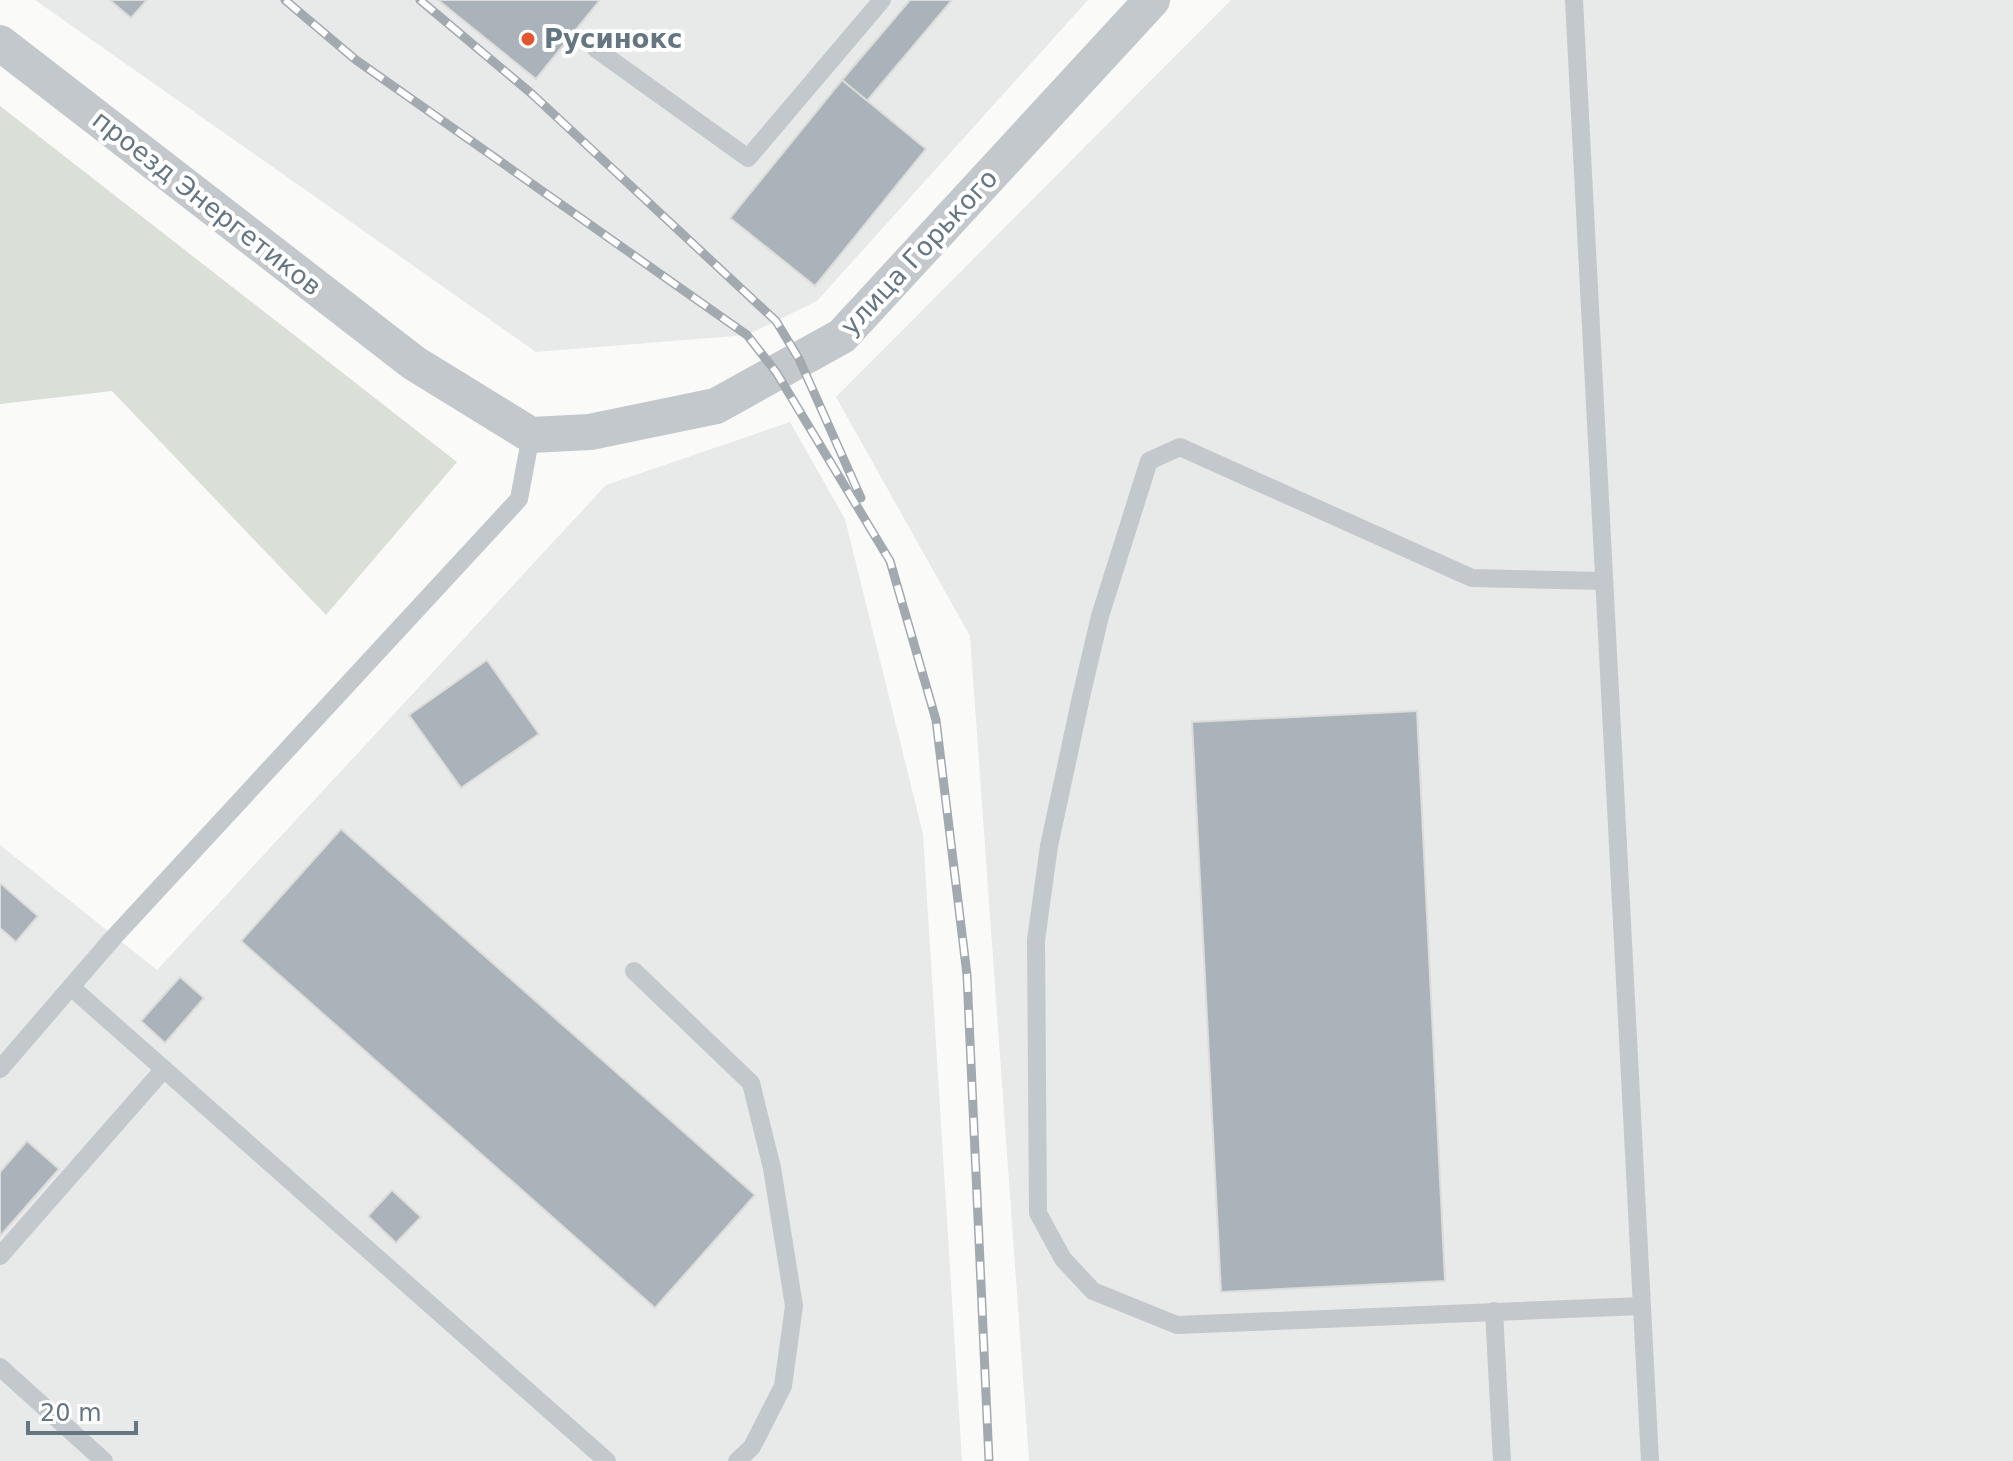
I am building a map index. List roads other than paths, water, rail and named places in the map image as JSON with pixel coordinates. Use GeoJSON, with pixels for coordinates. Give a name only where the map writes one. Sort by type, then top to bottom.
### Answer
{"type":"FeatureCollection","features":[{"type":"Feature","properties":{"kind":"street","name":"улица Горького"},"geometry":{"type":"LineString","coordinates":[[531,435],[590,432],[716,406],[842,336],[1152,0]]}},
{"type":"Feature","properties":{"kind":"street","name":"проезд Энергетиков"},"geometry":{"type":"LineString","coordinates":[[0,43],[414,363],[531,435]]}},
{"type":"Feature","properties":{"kind":"lane"},"geometry":{"type":"LineString","coordinates":[[596,49],[748,158],[882,0]]}},
{"type":"Feature","properties":{"kind":"lane"},"geometry":{"type":"LineString","coordinates":[[1574,0],[1650,1461]]}},
{"type":"Feature","properties":{"kind":"lane"},"geometry":{"type":"LineString","coordinates":[[0,1069],[125,925],[519,499],[531,435]]}},
{"type":"Feature","properties":{"kind":"lane"},"geometry":{"type":"LineString","coordinates":[[1604,581],[1472,578],[1180,447],[1149,461],[1100,616],[1049,846],[1036,940],[1038,1213],[1063,1259],[1093,1291],[1177,1325],[1642,1306]]}},
{"type":"Feature","properties":{"kind":"lane"},"geometry":{"type":"LineString","coordinates":[[634,971],[751,1083],[772,1168],[794,1306],[783,1386],[752,1447],[737,1461]]}},
{"type":"Feature","properties":{"kind":"lane"},"geometry":{"type":"LineString","coordinates":[[71,987],[607,1461]]}},
{"type":"Feature","properties":{"kind":"lane"},"geometry":{"type":"LineString","coordinates":[[0,1256],[164,1069]]}},
{"type":"Feature","properties":{"kind":"lane"},"geometry":{"type":"LineString","coordinates":[[1494,1311],[1502,1461]]}},
{"type":"Feature","properties":{"kind":"lane"},"geometry":{"type":"LineString","coordinates":[[0,1367],[104,1461]]}},
{"type":"Feature","properties":{"kind":"railway"},"geometry":{"type":"LineString","coordinates":[[285,0],[356,60],[747,335],[776,372],[890,561],[936,720],[967,975],[989,1461]]}},
{"type":"Feature","properties":{"kind":"railway"},"geometry":{"type":"LineString","coordinates":[[420,0],[532,94],[776,321],[799,359],[861,498]]}},
{"type":"Feature","properties":{"kind":"place","name":"Русинокс"},"geometry":{"type":"Point","coordinates":[528,39]}}]}
